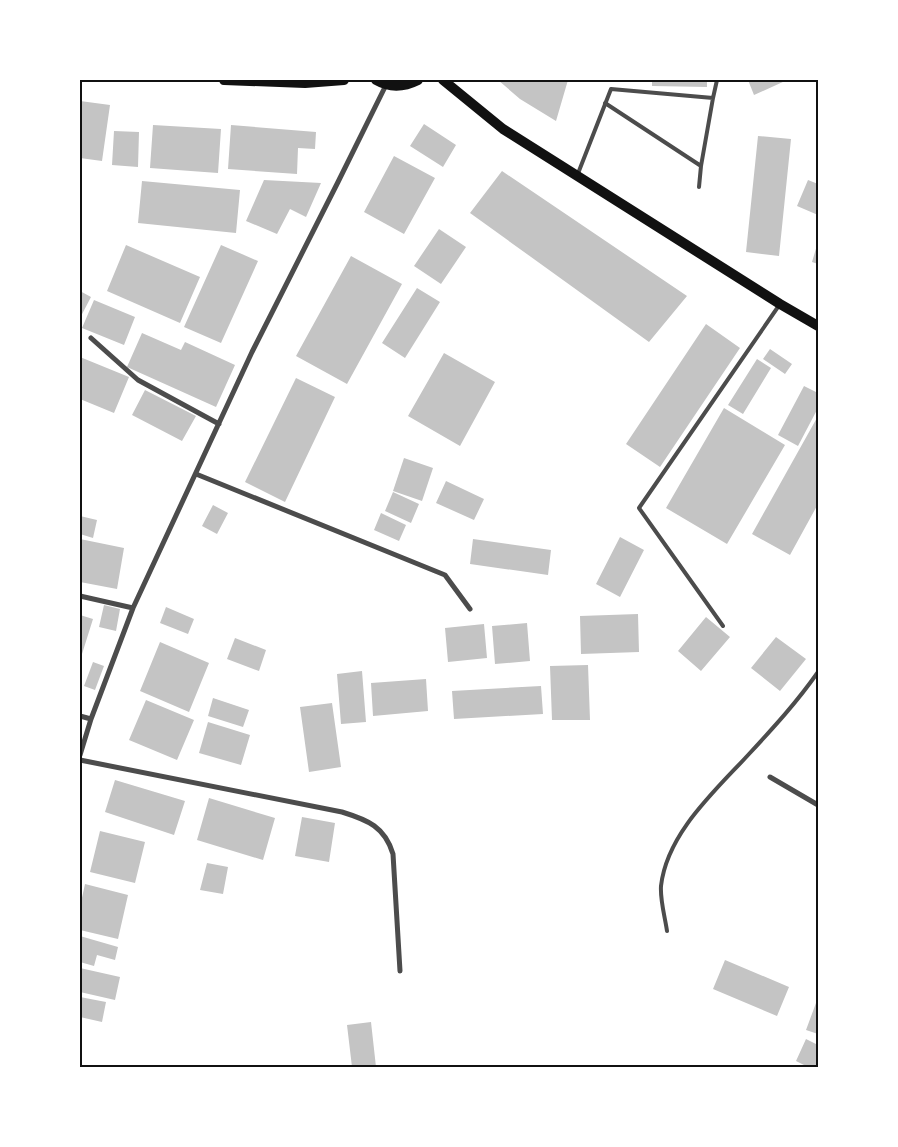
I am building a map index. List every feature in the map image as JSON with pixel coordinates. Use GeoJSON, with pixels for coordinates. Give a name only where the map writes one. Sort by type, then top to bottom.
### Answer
{"type":"FeatureCollection","features":[{"type":"Feature","properties":{"kind":"main road"},"geometry":{"type":"LineString","coordinates":[[224,80],[305,83],[344,80]]}},
{"type":"Feature","properties":{"kind":"main road"},"geometry":{"type":"LineString","coordinates":[[381,82],[398,86],[410,84],[418,80]]}},
{"type":"Feature","properties":{"kind":"main road"},"geometry":{"type":"LineString","coordinates":[[443,80],[503,129],[818,326]]}},
{"type":"Feature","properties":{"kind":"street"},"geometry":{"type":"LineString","coordinates":[[80,755],[91,719],[133,608],[252,352],[338,182],[381,82]]}},
{"type":"Feature","properties":{"kind":"street"},"geometry":{"type":"LineString","coordinates":[[91,338],[138,380],[219,424]]}},
{"type":"Feature","properties":{"kind":"street"},"geometry":{"type":"LineString","coordinates":[[196,474],[445,575],[470,610]]}},
{"type":"Feature","properties":{"kind":"street"},"geometry":{"type":"LineString","coordinates":[[80,596],[133,608]]}},
{"type":"Feature","properties":{"kind":"street"},"geometry":{"type":"LineString","coordinates":[[80,716],[91,719]]}},
{"type":"Feature","properties":{"kind":"street"},"geometry":{"type":"LineString","coordinates":[[80,760],[342,812],[360,817],[376,826],[386,837],[394,854],[400,971]]}},
{"type":"Feature","properties":{"kind":"street"},"geometry":{"type":"LineString","coordinates":[[770,777],[818,805]]}},
{"type":"Feature","properties":{"kind":"lane"},"geometry":{"type":"LineString","coordinates":[[699,187],[716,80]]}},
{"type":"Feature","properties":{"kind":"lane"},"geometry":{"type":"LineString","coordinates":[[577,176],[611,89],[713,98]]}},
{"type":"Feature","properties":{"kind":"lane"},"geometry":{"type":"LineString","coordinates":[[605,103],[701,166]]}},
{"type":"Feature","properties":{"kind":"lane"},"geometry":{"type":"LineString","coordinates":[[723,626],[639,508],[780,304]]}},
{"type":"Feature","properties":{"kind":"lane"},"geometry":{"type":"LineString","coordinates":[[667,931],[661,886],[677,840],[707,798],[797,702],[818,672]]}},
{"type":"Feature","properties":{"kind":"building"},"geometry":{"type":"Polygon","coordinates":[[[498,80],[568,80],[556,121],[520,99],[498,80]]]}},
{"type":"Feature","properties":{"kind":"building"},"geometry":{"type":"Polygon","coordinates":[[[652,80],[707,80],[707,87],[652,86],[652,80]]]}},
{"type":"Feature","properties":{"kind":"building"},"geometry":{"type":"Polygon","coordinates":[[[748,80],[784,80],[785,81],[754,95],[748,80]]]}},
{"type":"Feature","properties":{"kind":"building"},"geometry":{"type":"Polygon","coordinates":[[[80,101],[110,105],[102,161],[80,158],[80,101]]]}},
{"type":"Feature","properties":{"kind":"building"},"geometry":{"type":"Polygon","coordinates":[[[424,124],[456,145],[443,167],[410,146],[424,124]]]}},
{"type":"Feature","properties":{"kind":"building"},"geometry":{"type":"Polygon","coordinates":[[[153,125],[221,129],[218,173],[150,168],[153,125]]]}},
{"type":"Feature","properties":{"kind":"building"},"geometry":{"type":"Polygon","coordinates":[[[231,125],[316,132],[315,149],[298,148],[297,174],[228,169],[231,125]]]}},
{"type":"Feature","properties":{"kind":"building"},"geometry":{"type":"Polygon","coordinates":[[[114,131],[139,132],[138,167],[112,165],[114,131]]]}},
{"type":"Feature","properties":{"kind":"building"},"geometry":{"type":"Polygon","coordinates":[[[758,136],[791,139],[779,256],[746,252],[758,136]]]}},
{"type":"Feature","properties":{"kind":"building"},"geometry":{"type":"Polygon","coordinates":[[[394,156],[435,178],[404,234],[364,212],[394,156]]]}},
{"type":"Feature","properties":{"kind":"building"},"geometry":{"type":"Polygon","coordinates":[[[502,171],[687,296],[649,342],[470,213],[502,171]]]}},
{"type":"Feature","properties":{"kind":"building"},"geometry":{"type":"Polygon","coordinates":[[[264,180],[321,183],[306,217],[290,209],[277,234],[246,221],[264,180]]]}},
{"type":"Feature","properties":{"kind":"building"},"geometry":{"type":"Polygon","coordinates":[[[808,180],[818,184],[818,215],[797,206],[808,180]]]}},
{"type":"Feature","properties":{"kind":"building"},"geometry":{"type":"Polygon","coordinates":[[[142,181],[240,190],[236,233],[138,223],[142,181]]]}},
{"type":"Feature","properties":{"kind":"building"},"geometry":{"type":"Polygon","coordinates":[[[439,229],[466,247],[441,284],[414,266],[439,229]]]}},
{"type":"Feature","properties":{"kind":"building"},"geometry":{"type":"Polygon","coordinates":[[[818,242],[818,264],[812,262],[818,242]]]}},
{"type":"Feature","properties":{"kind":"building"},"geometry":{"type":"Polygon","coordinates":[[[126,245],[200,277],[180,323],[107,291],[126,245]]]}},
{"type":"Feature","properties":{"kind":"building"},"geometry":{"type":"Polygon","coordinates":[[[221,245],[258,261],[221,343],[184,327],[221,245]]]}},
{"type":"Feature","properties":{"kind":"building"},"geometry":{"type":"Polygon","coordinates":[[[351,256],[402,284],[347,384],[296,356],[351,256]]]}},
{"type":"Feature","properties":{"kind":"building"},"geometry":{"type":"Polygon","coordinates":[[[417,288],[440,302],[405,358],[382,343],[417,288]]]}},
{"type":"Feature","properties":{"kind":"building"},"geometry":{"type":"Polygon","coordinates":[[[80,291],[91,297],[80,318],[80,291]]]}},
{"type":"Feature","properties":{"kind":"building"},"geometry":{"type":"Polygon","coordinates":[[[94,300],[135,317],[124,345],[82,328],[94,300]]]}},
{"type":"Feature","properties":{"kind":"building"},"geometry":{"type":"Polygon","coordinates":[[[706,324],[740,348],[660,467],[626,444],[706,324]]]}},
{"type":"Feature","properties":{"kind":"building"},"geometry":{"type":"Polygon","coordinates":[[[142,333],[181,350],[185,342],[235,365],[216,407],[127,367],[142,333]]]}},
{"type":"Feature","properties":{"kind":"building"},"geometry":{"type":"Polygon","coordinates":[[[770,349],[792,364],[785,374],[763,359],[770,349]]]}},
{"type":"Feature","properties":{"kind":"building"},"geometry":{"type":"Polygon","coordinates":[[[444,353],[495,382],[460,446],[408,416],[444,353]]]}},
{"type":"Feature","properties":{"kind":"building"},"geometry":{"type":"Polygon","coordinates":[[[80,357],[129,377],[114,413],[80,399],[80,357]]]}},
{"type":"Feature","properties":{"kind":"building"},"geometry":{"type":"Polygon","coordinates":[[[757,359],[771,368],[743,414],[728,405],[757,359]]]}},
{"type":"Feature","properties":{"kind":"building"},"geometry":{"type":"Polygon","coordinates":[[[296,378],[335,397],[285,502],[245,482],[296,378]]]}},
{"type":"Feature","properties":{"kind":"building"},"geometry":{"type":"Polygon","coordinates":[[[804,386],[818,393],[818,408],[798,446],[778,435],[804,386]]]}},
{"type":"Feature","properties":{"kind":"building"},"geometry":{"type":"Polygon","coordinates":[[[145,390],[196,416],[182,441],[132,415],[145,390]]]}},
{"type":"Feature","properties":{"kind":"building"},"geometry":{"type":"Polygon","coordinates":[[[724,408],[785,445],[727,544],[666,508],[724,408]]]}},
{"type":"Feature","properties":{"kind":"building"},"geometry":{"type":"Polygon","coordinates":[[[818,416],[818,504],[790,555],[752,534],[818,416]]]}},
{"type":"Feature","properties":{"kind":"building"},"geometry":{"type":"Polygon","coordinates":[[[404,458],[433,468],[422,501],[393,491],[404,458]]]}},
{"type":"Feature","properties":{"kind":"building"},"geometry":{"type":"Polygon","coordinates":[[[446,481],[484,499],[474,520],[436,503],[446,481]]]}},
{"type":"Feature","properties":{"kind":"building"},"geometry":{"type":"Polygon","coordinates":[[[393,492],[419,504],[411,523],[385,511],[393,492]]]}},
{"type":"Feature","properties":{"kind":"building"},"geometry":{"type":"Polygon","coordinates":[[[213,505],[228,513],[217,534],[202,526],[213,505]]]}},
{"type":"Feature","properties":{"kind":"building"},"geometry":{"type":"Polygon","coordinates":[[[381,513],[406,525],[399,541],[374,530],[381,513]]]}},
{"type":"Feature","properties":{"kind":"building"},"geometry":{"type":"Polygon","coordinates":[[[80,516],[97,520],[93,538],[80,534],[80,516]]]}},
{"type":"Feature","properties":{"kind":"building"},"geometry":{"type":"Polygon","coordinates":[[[620,537],[644,550],[620,597],[596,584],[620,537]]]}},
{"type":"Feature","properties":{"kind":"building"},"geometry":{"type":"Polygon","coordinates":[[[80,539],[124,548],[117,589],[80,582],[80,539]]]}},
{"type":"Feature","properties":{"kind":"building"},"geometry":{"type":"Polygon","coordinates":[[[473,539],[551,550],[548,575],[470,564],[473,539]]]}},
{"type":"Feature","properties":{"kind":"building"},"geometry":{"type":"Polygon","coordinates":[[[104,605],[120,609],[116,631],[99,627],[104,605]]]}},
{"type":"Feature","properties":{"kind":"building"},"geometry":{"type":"Polygon","coordinates":[[[166,607],[194,619],[188,634],[160,623],[166,607]]]}},
{"type":"Feature","properties":{"kind":"building"},"geometry":{"type":"Polygon","coordinates":[[[638,614],[639,652],[581,654],[580,616],[638,614]]]}},
{"type":"Feature","properties":{"kind":"building"},"geometry":{"type":"Polygon","coordinates":[[[80,615],[93,619],[82,654],[80,653],[80,615]]]}},
{"type":"Feature","properties":{"kind":"building"},"geometry":{"type":"Polygon","coordinates":[[[706,617],[730,637],[701,671],[678,651],[706,617]]]}},
{"type":"Feature","properties":{"kind":"building"},"geometry":{"type":"Polygon","coordinates":[[[527,623],[530,661],[495,664],[492,626],[527,623]]]}},
{"type":"Feature","properties":{"kind":"building"},"geometry":{"type":"Polygon","coordinates":[[[484,624],[487,658],[448,662],[445,628],[484,624]]]}},
{"type":"Feature","properties":{"kind":"building"},"geometry":{"type":"Polygon","coordinates":[[[776,637],[806,659],[780,691],[751,668],[776,637]]]}},
{"type":"Feature","properties":{"kind":"building"},"geometry":{"type":"Polygon","coordinates":[[[235,638],[266,650],[259,671],[227,659],[235,638]]]}},
{"type":"Feature","properties":{"kind":"building"},"geometry":{"type":"Polygon","coordinates":[[[160,642],[209,663],[189,712],[140,691],[160,642]]]}},
{"type":"Feature","properties":{"kind":"building"},"geometry":{"type":"Polygon","coordinates":[[[93,662],[104,666],[95,690],[84,686],[93,662]]]}},
{"type":"Feature","properties":{"kind":"building"},"geometry":{"type":"Polygon","coordinates":[[[588,665],[590,720],[552,720],[550,666],[588,665]]]}},
{"type":"Feature","properties":{"kind":"building"},"geometry":{"type":"Polygon","coordinates":[[[362,671],[366,722],[341,724],[337,674],[362,671]]]}},
{"type":"Feature","properties":{"kind":"building"},"geometry":{"type":"Polygon","coordinates":[[[426,679],[428,711],[373,716],[371,683],[426,679]]]}},
{"type":"Feature","properties":{"kind":"building"},"geometry":{"type":"Polygon","coordinates":[[[541,686],[543,714],[454,719],[452,691],[541,686]]]}},
{"type":"Feature","properties":{"kind":"building"},"geometry":{"type":"Polygon","coordinates":[[[213,698],[249,710],[243,727],[208,716],[213,698]]]}},
{"type":"Feature","properties":{"kind":"building"},"geometry":{"type":"Polygon","coordinates":[[[146,700],[194,720],[177,760],[129,740],[146,700]]]}},
{"type":"Feature","properties":{"kind":"building"},"geometry":{"type":"Polygon","coordinates":[[[332,703],[341,767],[309,772],[300,707],[332,703]]]}},
{"type":"Feature","properties":{"kind":"building"},"geometry":{"type":"Polygon","coordinates":[[[208,722],[250,735],[241,765],[199,753],[208,722]]]}},
{"type":"Feature","properties":{"kind":"building"},"geometry":{"type":"Polygon","coordinates":[[[115,780],[185,801],[174,835],[105,812],[115,780]]]}},
{"type":"Feature","properties":{"kind":"building"},"geometry":{"type":"Polygon","coordinates":[[[209,798],[275,818],[263,860],[197,840],[209,798]]]}},
{"type":"Feature","properties":{"kind":"building"},"geometry":{"type":"Polygon","coordinates":[[[302,817],[335,823],[329,862],[295,856],[302,817]]]}},
{"type":"Feature","properties":{"kind":"building"},"geometry":{"type":"Polygon","coordinates":[[[100,831],[145,842],[135,883],[90,872],[100,831]]]}},
{"type":"Feature","properties":{"kind":"building"},"geometry":{"type":"Polygon","coordinates":[[[207,863],[228,867],[223,894],[200,890],[207,863]]]}},
{"type":"Feature","properties":{"kind":"building"},"geometry":{"type":"Polygon","coordinates":[[[85,884],[128,895],[118,939],[80,930],[80,907],[85,884]]]}},
{"type":"Feature","properties":{"kind":"building"},"geometry":{"type":"Polygon","coordinates":[[[80,936],[118,947],[115,960],[97,955],[94,966],[80,962],[80,936]]]}},
{"type":"Feature","properties":{"kind":"building"},"geometry":{"type":"Polygon","coordinates":[[[725,960],[789,987],[777,1016],[713,989],[725,960]]]}},
{"type":"Feature","properties":{"kind":"building"},"geometry":{"type":"Polygon","coordinates":[[[80,968],[120,977],[115,1000],[80,992],[80,968]]]}},
{"type":"Feature","properties":{"kind":"building"},"geometry":{"type":"Polygon","coordinates":[[[80,997],[106,1002],[102,1022],[80,1017],[80,997]]]}},
{"type":"Feature","properties":{"kind":"building"},"geometry":{"type":"Polygon","coordinates":[[[816,1003],[818,1003],[818,1034],[806,1030],[816,1003]]]}},
{"type":"Feature","properties":{"kind":"building"},"geometry":{"type":"Polygon","coordinates":[[[371,1022],[376,1067],[352,1067],[347,1025],[371,1022]]]}},
{"type":"Feature","properties":{"kind":"building"},"geometry":{"type":"Polygon","coordinates":[[[806,1039],[818,1045],[818,1067],[808,1067],[796,1061],[806,1039]]]}}]}
